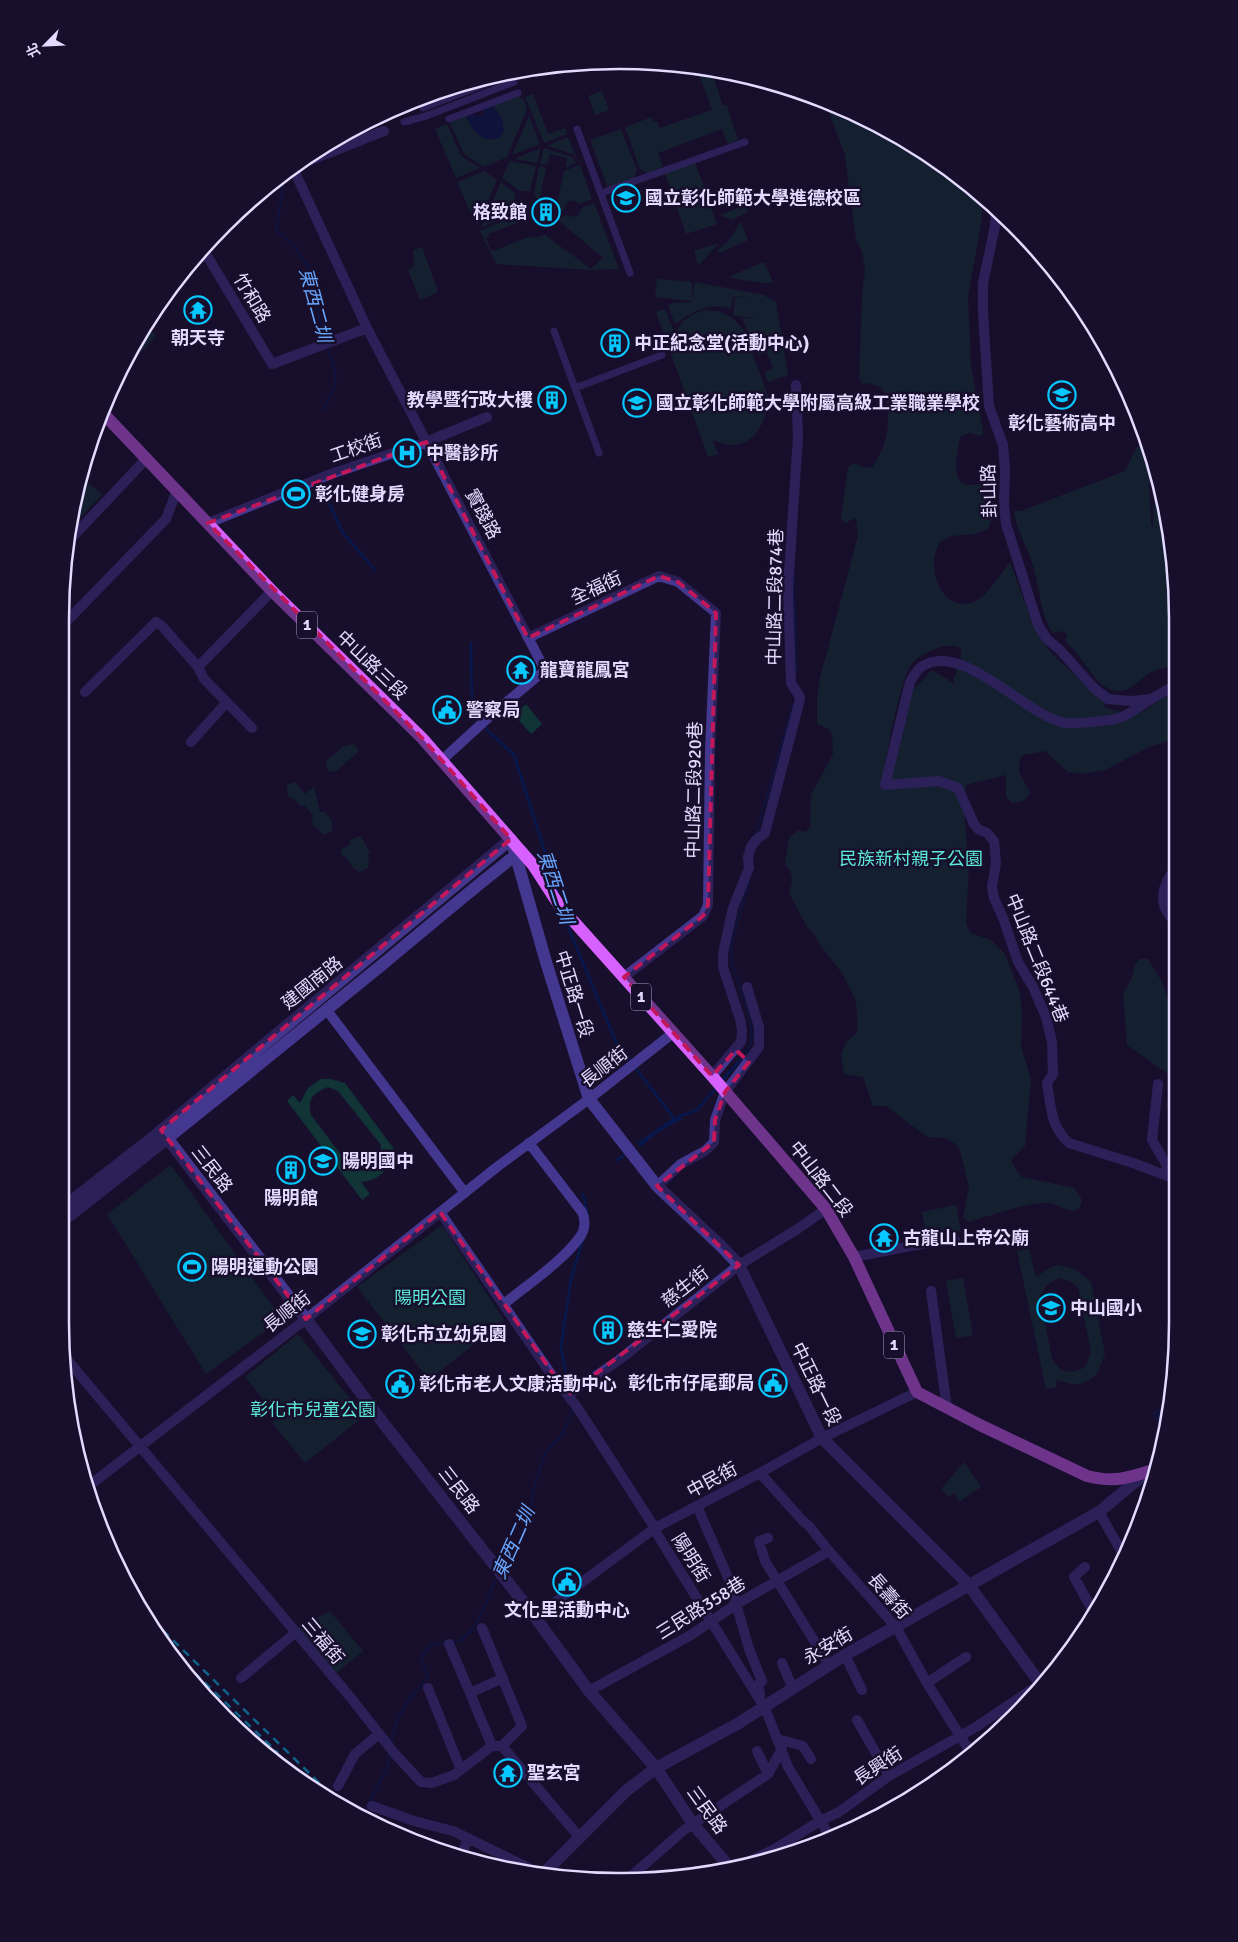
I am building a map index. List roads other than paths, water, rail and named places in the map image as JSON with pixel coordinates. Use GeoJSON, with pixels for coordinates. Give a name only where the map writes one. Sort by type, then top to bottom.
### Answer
{"type":"FeatureCollection","features":[{"type":"Feature","properties":{"kind":"main road","name":"中山路三段"},"geometry":{"type":"LineString","coordinates":[[107,418],[272,591],[397,713],[511,839]]}},
{"type":"Feature","properties":{"kind":"main road","name":"中山路二段"},"geometry":{"type":"LineString","coordinates":[[511,839],[518,854],[533,865],[562,909],[719,1084],[826,1209],[854,1257],[917,1392]]}},
{"type":"Feature","properties":{"kind":"main road"},"geometry":{"type":"LineString","coordinates":[[917,1392],[1087,1476],[1102,1480],[1118,1480],[1149,1471]]}},
{"type":"Feature","properties":{"kind":"street"},"geometry":{"type":"LineString","coordinates":[[404,122],[426,116],[515,83],[428,120]]}},
{"type":"Feature","properties":{"kind":"street"},"geometry":{"type":"LineString","coordinates":[[423,108],[478,87]]}},
{"type":"Feature","properties":{"kind":"street"},"geometry":{"type":"LineString","coordinates":[[449,119],[518,93]]}},
{"type":"Feature","properties":{"kind":"street"},"geometry":{"type":"LineString","coordinates":[[577,129],[630,273]]}},
{"type":"Feature","properties":{"kind":"street"},"geometry":{"type":"LineString","coordinates":[[322,156],[384,131]]}},
{"type":"Feature","properties":{"kind":"street"},"geometry":{"type":"LineString","coordinates":[[601,193],[745,142]]}},
{"type":"Feature","properties":{"kind":"street","name":"實踐路"},"geometry":{"type":"LineString","coordinates":[[296,174],[367,328],[544,670],[441,761]]}},
{"type":"Feature","properties":{"kind":"street","name":"卦山路"},"geometry":{"type":"LineString","coordinates":[[996,218],[983,283],[989,406],[1003,445],[1006,470],[1004,505],[1006,524],[1038,625],[1047,639],[1059,649],[1095,689],[1108,699],[1132,701],[1151,698],[1169,689]]}},
{"type":"Feature","properties":{"kind":"street","name":"竹和路"},"geometry":{"type":"LineString","coordinates":[[206,255],[272,364],[367,328]]}},
{"type":"Feature","properties":{"kind":"street"},"geometry":{"type":"LineString","coordinates":[[554,331],[599,453]]}},
{"type":"Feature","properties":{"kind":"street"},"geometry":{"type":"LineString","coordinates":[[575,388],[662,355]]}},
{"type":"Feature","properties":{"kind":"street","name":"中山路二段874巷"},"geometry":{"type":"LineString","coordinates":[[719,1084],[742,1042],[740,1019],[723,967],[723,953],[733,908],[749,868],[748,857],[751,847],[765,834],[800,697],[792,686],[790,675],[785,588],[798,436],[796,385]]}},
{"type":"Feature","properties":{"kind":"street","name":"工校街"},"geometry":{"type":"LineString","coordinates":[[208,522],[316,480],[426,442],[487,417]]}},
{"type":"Feature","properties":{"kind":"street"},"geometry":{"type":"LineString","coordinates":[[75,534],[146,458]]}},
{"type":"Feature","properties":{"kind":"street"},"geometry":{"type":"LineString","coordinates":[[69,619],[166,519],[177,490]]}},
{"type":"Feature","properties":{"kind":"street","name":"全福街"},"geometry":{"type":"LineString","coordinates":[[528,638],[659,576],[678,582]]}},
{"type":"Feature","properties":{"kind":"street","name":"中山路二段920巷"},"geometry":{"type":"LineString","coordinates":[[624,978],[703,916],[708,904],[710,750],[716,613],[678,582]]}},
{"type":"Feature","properties":{"kind":"street"},"geometry":{"type":"LineString","coordinates":[[198,667],[272,591]]}},
{"type":"Feature","properties":{"kind":"street"},"geometry":{"type":"LineString","coordinates":[[85,692],[156,622],[162,626],[198,667],[204,679],[252,728]]}},
{"type":"Feature","properties":{"kind":"street","name":"中山路二段644巷"},"geometry":{"type":"LineString","coordinates":[[1151,698],[1121,718],[1072,724],[1062,722],[1038,711],[995,682],[957,662],[933,661],[920,667],[910,682],[885,785],[939,781],[958,788],[974,824],[978,829],[987,833],[994,841],[996,863],[992,887],[994,898],[1018,962],[1033,987],[1046,1017],[1052,1042],[1053,1074],[1048,1083],[1052,1117],[1062,1136],[1069,1143],[1133,1162],[1169,1177]]}},
{"type":"Feature","properties":{"kind":"street"},"geometry":{"type":"LineString","coordinates":[[191,742],[227,702]]}},
{"type":"Feature","properties":{"kind":"street","name":"建國南路"},"geometry":{"type":"LineString","coordinates":[[138,1156],[511,839]]}},
{"type":"Feature","properties":{"kind":"street","name":"建國南路"},"geometry":{"type":"LineString","coordinates":[[164,1134],[326,1009],[518,854]]}},
{"type":"Feature","properties":{"kind":"street","name":"中正路一段"},"geometry":{"type":"LineString","coordinates":[[518,854],[588,1099],[657,1186],[739,1265],[822,1438],[968,1584],[1038,1680]]}},
{"type":"Feature","properties":{"kind":"street"},"geometry":{"type":"LineString","coordinates":[[1169,878],[1163,887],[1163,900],[1169,914]]}},
{"type":"Feature","properties":{"kind":"street"},"geometry":{"type":"LineString","coordinates":[[657,1186],[681,1164],[705,1150],[714,1142],[719,1084],[749,1062],[759,1047],[759,1027],[747,987]]}},
{"type":"Feature","properties":{"kind":"street"},"geometry":{"type":"LineString","coordinates":[[326,1009],[465,1193]]}},
{"type":"Feature","properties":{"kind":"street","name":"長順街"},"geometry":{"type":"LineString","coordinates":[[93,1483],[673,1033]]}},
{"type":"Feature","properties":{"kind":"street"},"geometry":{"type":"LineString","coordinates":[[736,1050],[749,1062]]}},
{"type":"Feature","properties":{"kind":"street","name":"中山路二段644巷"},"geometry":{"type":"LineString","coordinates":[[1158,1084],[1152,1140],[1166,1164],[1169,1174]]}},
{"type":"Feature","properties":{"kind":"street","name":"三民路"},"geometry":{"type":"LineString","coordinates":[[164,1134],[384,1424],[535,1617],[590,1691],[656,1768],[693,1824],[726,1863]]}},
{"type":"Feature","properties":{"kind":"street"},"geometry":{"type":"LineString","coordinates":[[504,1304],[561,1257],[580,1237],[585,1218],[529,1143]]}},
{"type":"Feature","properties":{"kind":"street"},"geometry":{"type":"LineString","coordinates":[[69,1203],[138,1156]]}},
{"type":"Feature","properties":{"kind":"street"},"geometry":{"type":"LineString","coordinates":[[69,1216],[138,1156]]}},
{"type":"Feature","properties":{"kind":"street","name":"慈生街"},"geometry":{"type":"LineString","coordinates":[[568,1395],[619,1360],[739,1265],[826,1209]]}},
{"type":"Feature","properties":{"kind":"street","name":"陽明街"},"geometry":{"type":"LineString","coordinates":[[440,1212],[577,1407],[655,1528],[764,1707],[788,1767],[827,1832]]}},
{"type":"Feature","properties":{"kind":"street"},"geometry":{"type":"LineString","coordinates":[[854,1257],[920,1244],[955,1240]]}},
{"type":"Feature","properties":{"kind":"street"},"geometry":{"type":"LineString","coordinates":[[931,1291],[947,1408]]}},
{"type":"Feature","properties":{"kind":"street","name":"三福街"},"geometry":{"type":"LineString","coordinates":[[70,1363],[392,1750],[421,1782],[432,1783],[454,1776],[522,1726],[502,1678]]}},
{"type":"Feature","properties":{"kind":"street","name":"中民街"},"geometry":{"type":"LineString","coordinates":[[535,1617],[655,1528],[822,1438],[917,1392]]}},
{"type":"Feature","properties":{"kind":"street","name":"永安街"},"geometry":{"type":"LineString","coordinates":[[548,1869],[626,1790],[656,1768],[739,1724],[845,1655],[968,1584],[1099,1512],[1149,1472]]}},
{"type":"Feature","properties":{"kind":"street","name":"長壽街"},"geometry":{"type":"LineString","coordinates":[[760,1473],[809,1526],[896,1627],[927,1683],[968,1749]]}},
{"type":"Feature","properties":{"kind":"street"},"geometry":{"type":"LineString","coordinates":[[697,1506],[730,1582],[735,1605],[762,1681],[758,1685],[764,1707]]}},
{"type":"Feature","properties":{"kind":"street"},"geometry":{"type":"LineString","coordinates":[[1099,1512],[1120,1549]]}},
{"type":"Feature","properties":{"kind":"street"},"geometry":{"type":"LineString","coordinates":[[768,1538],[759,1540],[765,1561],[829,1665]]}},
{"type":"Feature","properties":{"kind":"street","name":"三民路358巷"},"geometry":{"type":"LineString","coordinates":[[590,1691],[648,1660],[776,1580],[829,1551]]}},
{"type":"Feature","properties":{"kind":"street"},"geometry":{"type":"LineString","coordinates":[[1084,1567],[1074,1577],[1091,1607]]}},
{"type":"Feature","properties":{"kind":"street"},"geometry":{"type":"LineString","coordinates":[[470,1693],[502,1678],[482,1628]]}},
{"type":"Feature","properties":{"kind":"street"},"geometry":{"type":"LineString","coordinates":[[241,1678],[295,1633]]}},
{"type":"Feature","properties":{"kind":"street"},"geometry":{"type":"LineString","coordinates":[[449,1644],[470,1693],[497,1746],[580,1838]]}},
{"type":"Feature","properties":{"kind":"street"},"geometry":{"type":"LineString","coordinates":[[845,1655],[862,1690]]}},
{"type":"Feature","properties":{"kind":"street"},"geometry":{"type":"LineString","coordinates":[[927,1683],[966,1657]]}},
{"type":"Feature","properties":{"kind":"street"},"geometry":{"type":"LineString","coordinates":[[782,1663],[793,1689]]}},
{"type":"Feature","properties":{"kind":"street"},"geometry":{"type":"LineString","coordinates":[[428,1688],[461,1770]]}},
{"type":"Feature","properties":{"kind":"street","name":"長興街"},"geometry":{"type":"LineString","coordinates":[[762,1855],[820,1820],[839,1812],[889,1776],[960,1736],[1025,1694]]}},
{"type":"Feature","properties":{"kind":"street"},"geometry":{"type":"LineString","coordinates":[[857,1720],[889,1776]]}},
{"type":"Feature","properties":{"kind":"street"},"geometry":{"type":"LineString","coordinates":[[338,1786],[355,1754],[379,1734]]}},
{"type":"Feature","properties":{"kind":"street"},"geometry":{"type":"LineString","coordinates":[[636,1873],[693,1824],[768,1774],[780,1745],[803,1746],[811,1759]]}},
{"type":"Feature","properties":{"kind":"street"},"geometry":{"type":"LineString","coordinates":[[756,1751],[768,1774]]}},
{"type":"Feature","properties":{"kind":"street"},"geometry":{"type":"LineString","coordinates":[[372,1806],[453,1831],[522,1865]]}},
{"type":"Feature","properties":{"kind":"street"},"geometry":{"type":"LineString","coordinates":[[463,1851],[468,1838]]}},
{"type":"Feature","properties":{"kind":"waterway","name":"東西二圳"},"geometry":{"type":"LineString","coordinates":[[282,183],[276,230],[295,247],[310,270],[324,342]]}},
{"type":"Feature","properties":{"kind":"waterway","name":"東西二圳"},"geometry":{"type":"LineString","coordinates":[[322,410],[332,393],[335,379],[335,372],[327,347]]}},
{"type":"Feature","properties":{"kind":"waterway","name":"東西二圳"},"geometry":{"type":"LineString","coordinates":[[319,481],[343,533],[375,570]]}},
{"type":"Feature","properties":{"kind":"waterway"},"geometry":{"type":"LineString","coordinates":[[794,572],[796,671]]}},
{"type":"Feature","properties":{"kind":"waterway","name":"東西二圳"},"geometry":{"type":"LineString","coordinates":[[471,643],[472,700],[482,720]]}},
{"type":"Feature","properties":{"kind":"waterway"},"geometry":{"type":"LineString","coordinates":[[755,838],[793,706]]}},
{"type":"Feature","properties":{"kind":"waterway","name":"東西二圳"},"geometry":{"type":"LineString","coordinates":[[485,725],[487,730],[514,755],[558,893]]}},
{"type":"Feature","properties":{"kind":"waterway"},"geometry":{"type":"LineString","coordinates":[[721,1082],[744,1055],[750,1045],[752,1036],[748,1012],[735,971],[731,948],[749,880]]}},
{"type":"Feature","properties":{"kind":"waterway","name":"東西二圳"},"geometry":{"type":"LineString","coordinates":[[566,922],[616,1042],[631,1062]]}},
{"type":"Feature","properties":{"kind":"waterway","name":"東西二圳"},"geometry":{"type":"LineString","coordinates":[[634,1066],[674,1118],[672,1119]]}},
{"type":"Feature","properties":{"kind":"waterway"},"geometry":{"type":"LineString","coordinates":[[680,1116],[697,1110],[716,1088]]}},
{"type":"Feature","properties":{"kind":"waterway"},"geometry":{"type":"LineString","coordinates":[[617,1160],[627,1153]]}},
{"type":"Feature","properties":{"kind":"waterway","name":"東西二圳"},"geometry":{"type":"LineString","coordinates":[[583,1194],[588,1217]]}},
{"type":"Feature","properties":{"kind":"waterway","name":"東西二圳"},"geometry":{"type":"LineString","coordinates":[[569,1391],[561,1346],[571,1279],[583,1239]]}},
{"type":"Feature","properties":{"kind":"waterway","name":"東西二圳"},"geometry":{"type":"LineString","coordinates":[[504,1569],[512,1557],[527,1523],[535,1484],[546,1452],[562,1435],[572,1412],[571,1406]]}},
{"type":"Feature","properties":{"kind":"waterway","name":"東西二圳"},"geometry":{"type":"LineString","coordinates":[[451,1642],[460,1640],[468,1635],[474,1627],[498,1577]]}},
{"type":"Feature","properties":{"kind":"waterway","name":"東西二圳"},"geometry":{"type":"LineString","coordinates":[[391,1743],[396,1724],[404,1707],[428,1677],[421,1658],[430,1645],[446,1642]]}},
{"type":"Feature","properties":{"kind":"waterway","name":"東西二圳"},"geometry":{"type":"LineString","coordinates":[[365,1811],[388,1766],[390,1753]]}},
{"type":"Feature","properties":{"kind":"railway"},"geometry":{"type":"LineString","coordinates":[[160,1628],[324,1788]]}},
{"type":"Feature","properties":{"kind":"railway"},"geometry":{"type":"LineString","coordinates":[[193,1672],[278,1753]]}},
{"type":"Feature","properties":{"kind":"place","name":"國立彰化師範大學進德校區"},"geometry":{"type":"Point","coordinates":[626,198]}},
{"type":"Feature","properties":{"kind":"place","name":"格致館"},"geometry":{"type":"Point","coordinates":[546,212]}},
{"type":"Feature","properties":{"kind":"place","name":"朝天寺"},"geometry":{"type":"Point","coordinates":[198,310]}},
{"type":"Feature","properties":{"kind":"place","name":"中正紀念堂(活動中心)"},"geometry":{"type":"Point","coordinates":[615,343]}},
{"type":"Feature","properties":{"kind":"place","name":"彰化藝術高中"},"geometry":{"type":"Point","coordinates":[1062,395]}},
{"type":"Feature","properties":{"kind":"place","name":"教學暨行政大樓"},"geometry":{"type":"Point","coordinates":[552,400]}},
{"type":"Feature","properties":{"kind":"place","name":"國立彰化師範大學附屬高級工業職業學校"},"geometry":{"type":"Point","coordinates":[637,403]}},
{"type":"Feature","properties":{"kind":"place","name":"中醫診所"},"geometry":{"type":"Point","coordinates":[407,453]}},
{"type":"Feature","properties":{"kind":"place","name":"彰化健身房"},"geometry":{"type":"Point","coordinates":[296,494]}},
{"type":"Feature","properties":{"kind":"place","name":"龍寶龍鳳宮"},"geometry":{"type":"Point","coordinates":[521,670]}},
{"type":"Feature","properties":{"kind":"place","name":"警察局"},"geometry":{"type":"Point","coordinates":[447,710]}},
{"type":"Feature","properties":{"kind":"place","name":"陽明國中"},"geometry":{"type":"Point","coordinates":[323,1161]}},
{"type":"Feature","properties":{"kind":"place","name":"陽明館"},"geometry":{"type":"Point","coordinates":[291,1170]}},
{"type":"Feature","properties":{"kind":"place","name":"古龍山上帝公廟"},"geometry":{"type":"Point","coordinates":[884,1238]}},
{"type":"Feature","properties":{"kind":"place","name":"陽明運動公園"},"geometry":{"type":"Point","coordinates":[192,1267]}},
{"type":"Feature","properties":{"kind":"place","name":"中山國小"},"geometry":{"type":"Point","coordinates":[1051,1308]}},
{"type":"Feature","properties":{"kind":"place","name":"慈生仁愛院"},"geometry":{"type":"Point","coordinates":[608,1330]}},
{"type":"Feature","properties":{"kind":"place","name":"彰化市立幼兒園"},"geometry":{"type":"Point","coordinates":[362,1334]}},
{"type":"Feature","properties":{"kind":"place","name":"彰化市仔尾郵局"},"geometry":{"type":"Point","coordinates":[773,1383]}},
{"type":"Feature","properties":{"kind":"place","name":"彰化市老人文康活動中心"},"geometry":{"type":"Point","coordinates":[400,1384]}},
{"type":"Feature","properties":{"kind":"place","name":"文化里活動中心"},"geometry":{"type":"Point","coordinates":[567,1582]}},
{"type":"Feature","properties":{"kind":"place","name":"聖玄宮"},"geometry":{"type":"Point","coordinates":[508,1773]}},
{"type":"Feature","properties":{"kind":"park label","name":"民族新村親子公園"},"geometry":{"type":"Point","coordinates":[911,859]}},
{"type":"Feature","properties":{"kind":"park label","name":"陽明公園"},"geometry":{"type":"Point","coordinates":[430,1298]}},
{"type":"Feature","properties":{"kind":"park label","name":"彰化市兒童公園"},"geometry":{"type":"Point","coordinates":[313,1410]}}]}
